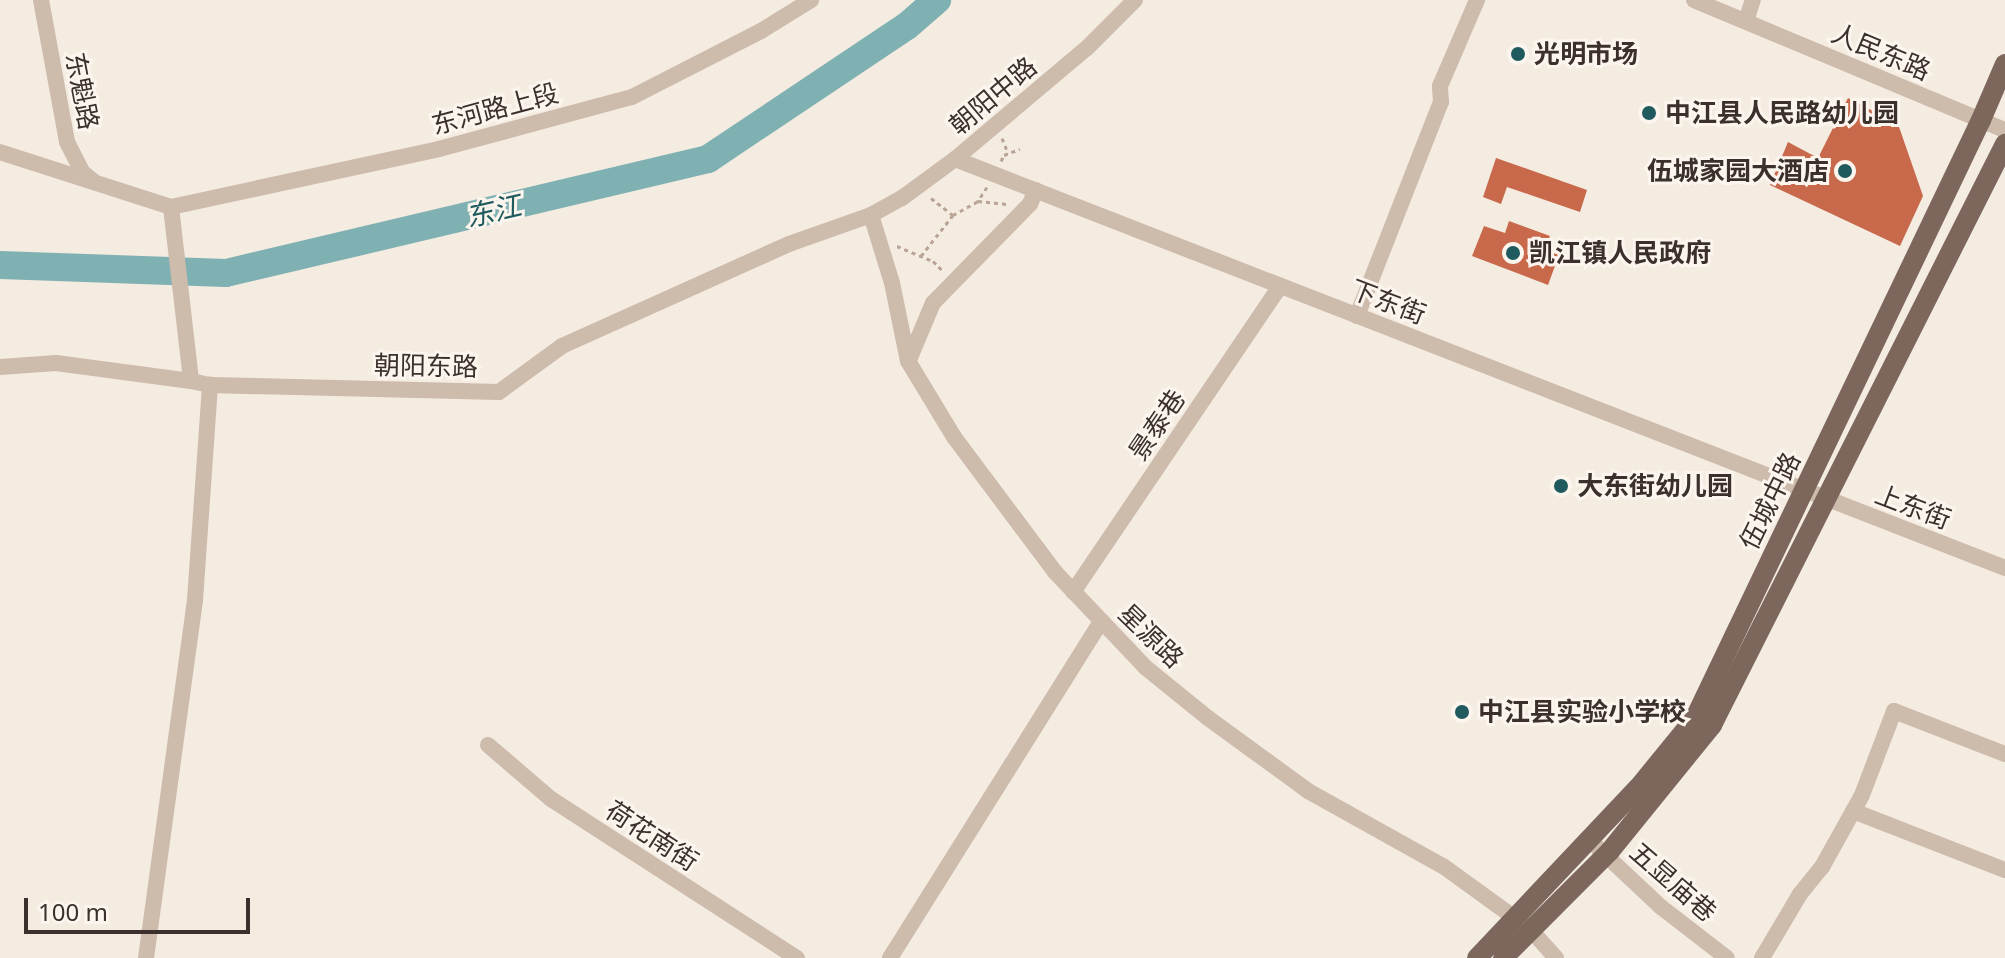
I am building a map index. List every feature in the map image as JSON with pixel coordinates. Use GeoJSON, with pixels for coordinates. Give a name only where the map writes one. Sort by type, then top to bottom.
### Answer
{"type":"FeatureCollection","features":[{"type":"Feature","properties":{"kind":"main road","name":"伍城中路"},"geometry":{"type":"LineString","coordinates":[[1523,923],[1589,840],[1695,718],[2005,64]]}},
{"type":"Feature","properties":{"kind":"main road","name":"伍城中路"},"geometry":{"type":"LineString","coordinates":[[1523,923],[1606,855],[1712,725],[2005,144]]}},
{"type":"Feature","properties":{"kind":"main road"},"geometry":{"type":"LineString","coordinates":[[1477,958],[1523,923]]}},
{"type":"Feature","properties":{"kind":"main road"},"geometry":{"type":"LineString","coordinates":[[1503,958],[1523,923]]}},
{"type":"Feature","properties":{"kind":"street","name":"东魁路"},"geometry":{"type":"LineString","coordinates":[[41,0],[67,142],[82,172],[95,182]]}},
{"type":"Feature","properties":{"kind":"street","name":"东河路上段"},"geometry":{"type":"LineString","coordinates":[[171,207],[439,149],[632,97],[761,31],[811,0]]}},
{"type":"Feature","properties":{"kind":"street","name":"朝阳中路"},"geometry":{"type":"LineString","coordinates":[[871,215],[902,198],[955,159],[1087,48],[1135,0]]}},
{"type":"Feature","properties":{"kind":"street"},"geometry":{"type":"LineString","coordinates":[[1357,316],[1441,102],[1440,86],[1477,0]]}},
{"type":"Feature","properties":{"kind":"street","name":"人民东路"},"geometry":{"type":"LineString","coordinates":[[1694,0],[2005,130]]}},
{"type":"Feature","properties":{"kind":"street"},"geometry":{"type":"LineString","coordinates":[[1746,21],[1753,0]]}},
{"type":"Feature","properties":{"kind":"street"},"geometry":{"type":"LineString","coordinates":[[0,152],[171,207],[191,381]]}},
{"type":"Feature","properties":{"kind":"street","name":"下东街"},"geometry":{"type":"LineString","coordinates":[[955,159],[1804,490]]}},
{"type":"Feature","properties":{"kind":"street"},"geometry":{"type":"LineString","coordinates":[[908,361],[933,303],[1030,204],[1036,190]]}},
{"type":"Feature","properties":{"kind":"street","name":"星源路"},"geometry":{"type":"LineString","coordinates":[[871,215],[892,283],[908,361],[954,437],[1073,592],[1145,667],[1308,791],[1443,866],[1523,923],[1556,958]]}},
{"type":"Feature","properties":{"kind":"street","name":"朝阳东路"},"geometry":{"type":"LineString","coordinates":[[0,367],[56,363],[210,385],[499,392],[562,346],[789,244],[871,215]]}},
{"type":"Feature","properties":{"kind":"street","name":"景泰巷"},"geometry":{"type":"LineString","coordinates":[[1073,592],[1280,286]]}},
{"type":"Feature","properties":{"kind":"street"},"geometry":{"type":"LineString","coordinates":[[146,958],[195,600],[210,385]]}},
{"type":"Feature","properties":{"kind":"street","name":"上东街"},"geometry":{"type":"LineString","coordinates":[[1804,490],[2005,568]]}},
{"type":"Feature","properties":{"kind":"street"},"geometry":{"type":"LineString","coordinates":[[890,958],[1101,621]]}},
{"type":"Feature","properties":{"kind":"street"},"geometry":{"type":"LineString","coordinates":[[1762,958],[1800,894],[1822,867],[1853,811],[1877,760],[1894,711],[2005,754]]}},
{"type":"Feature","properties":{"kind":"street","name":"荷花南街"},"geometry":{"type":"LineString","coordinates":[[488,745],[551,799],[797,958]]}},
{"type":"Feature","properties":{"kind":"street"},"geometry":{"type":"LineString","coordinates":[[1853,811],[2005,870]]}},
{"type":"Feature","properties":{"kind":"street","name":"五显庙巷"},"geometry":{"type":"LineString","coordinates":[[1589,840],[1661,907],[1727,958]]}},
{"type":"Feature","properties":{"kind":"path"},"geometry":{"type":"LineString","coordinates":[[1002,138],[1008,153]]}},
{"type":"Feature","properties":{"kind":"path"},"geometry":{"type":"LineString","coordinates":[[999,163],[1008,153],[1020,149]]}},
{"type":"Feature","properties":{"kind":"path"},"geometry":{"type":"LineString","coordinates":[[921,256],[953,215],[978,201],[989,184]]}},
{"type":"Feature","properties":{"kind":"path"},"geometry":{"type":"LineString","coordinates":[[926,192],[953,215]]}},
{"type":"Feature","properties":{"kind":"path"},"geometry":{"type":"LineString","coordinates":[[978,201],[1007,204]]}},
{"type":"Feature","properties":{"kind":"path"},"geometry":{"type":"LineString","coordinates":[[897,246],[921,256],[944,272]]}},
{"type":"Feature","properties":{"kind":"building","name":"伍城家园大酒店"},"geometry":{"type":"Polygon","coordinates":[[[1848,98],[1898,124],[1923,196],[1900,246],[1770,185],[1788,142],[1818,158],[1848,98]]]}},
{"type":"Feature","properties":{"kind":"building"},"geometry":{"type":"Polygon","coordinates":[[[1496,158],[1587,190],[1580,212],[1507,187],[1501,204],[1483,197],[1496,158]]]}},
{"type":"Feature","properties":{"kind":"building","name":"凯江镇人民政府"},"geometry":{"type":"Polygon","coordinates":[[[1509,221],[1550,236],[1544,250],[1559,255],[1548,285],[1472,256],[1484,226],[1505,233],[1509,221]]]}},
{"type":"Feature","properties":{"kind":"waterway","name":"东江"},"geometry":{"type":"LineString","coordinates":[[0,265],[226,273],[708,159],[907,26],[937,0]]}},
{"type":"Feature","properties":{"kind":"place","name":"光明市场"},"geometry":{"type":"Point","coordinates":[1518,54]}},
{"type":"Feature","properties":{"kind":"place","name":"中江县人民路幼儿园"},"geometry":{"type":"Point","coordinates":[1649,113]}},
{"type":"Feature","properties":{"kind":"place","name":"伍城家园大酒店"},"geometry":{"type":"Point","coordinates":[1845,171]}},
{"type":"Feature","properties":{"kind":"place","name":"凯江镇人民政府"},"geometry":{"type":"Point","coordinates":[1513,253]}},
{"type":"Feature","properties":{"kind":"place","name":"大东街幼儿园"},"geometry":{"type":"Point","coordinates":[1561,486]}},
{"type":"Feature","properties":{"kind":"place","name":"中江县实验小学校"},"geometry":{"type":"Point","coordinates":[1462,712]}}]}
